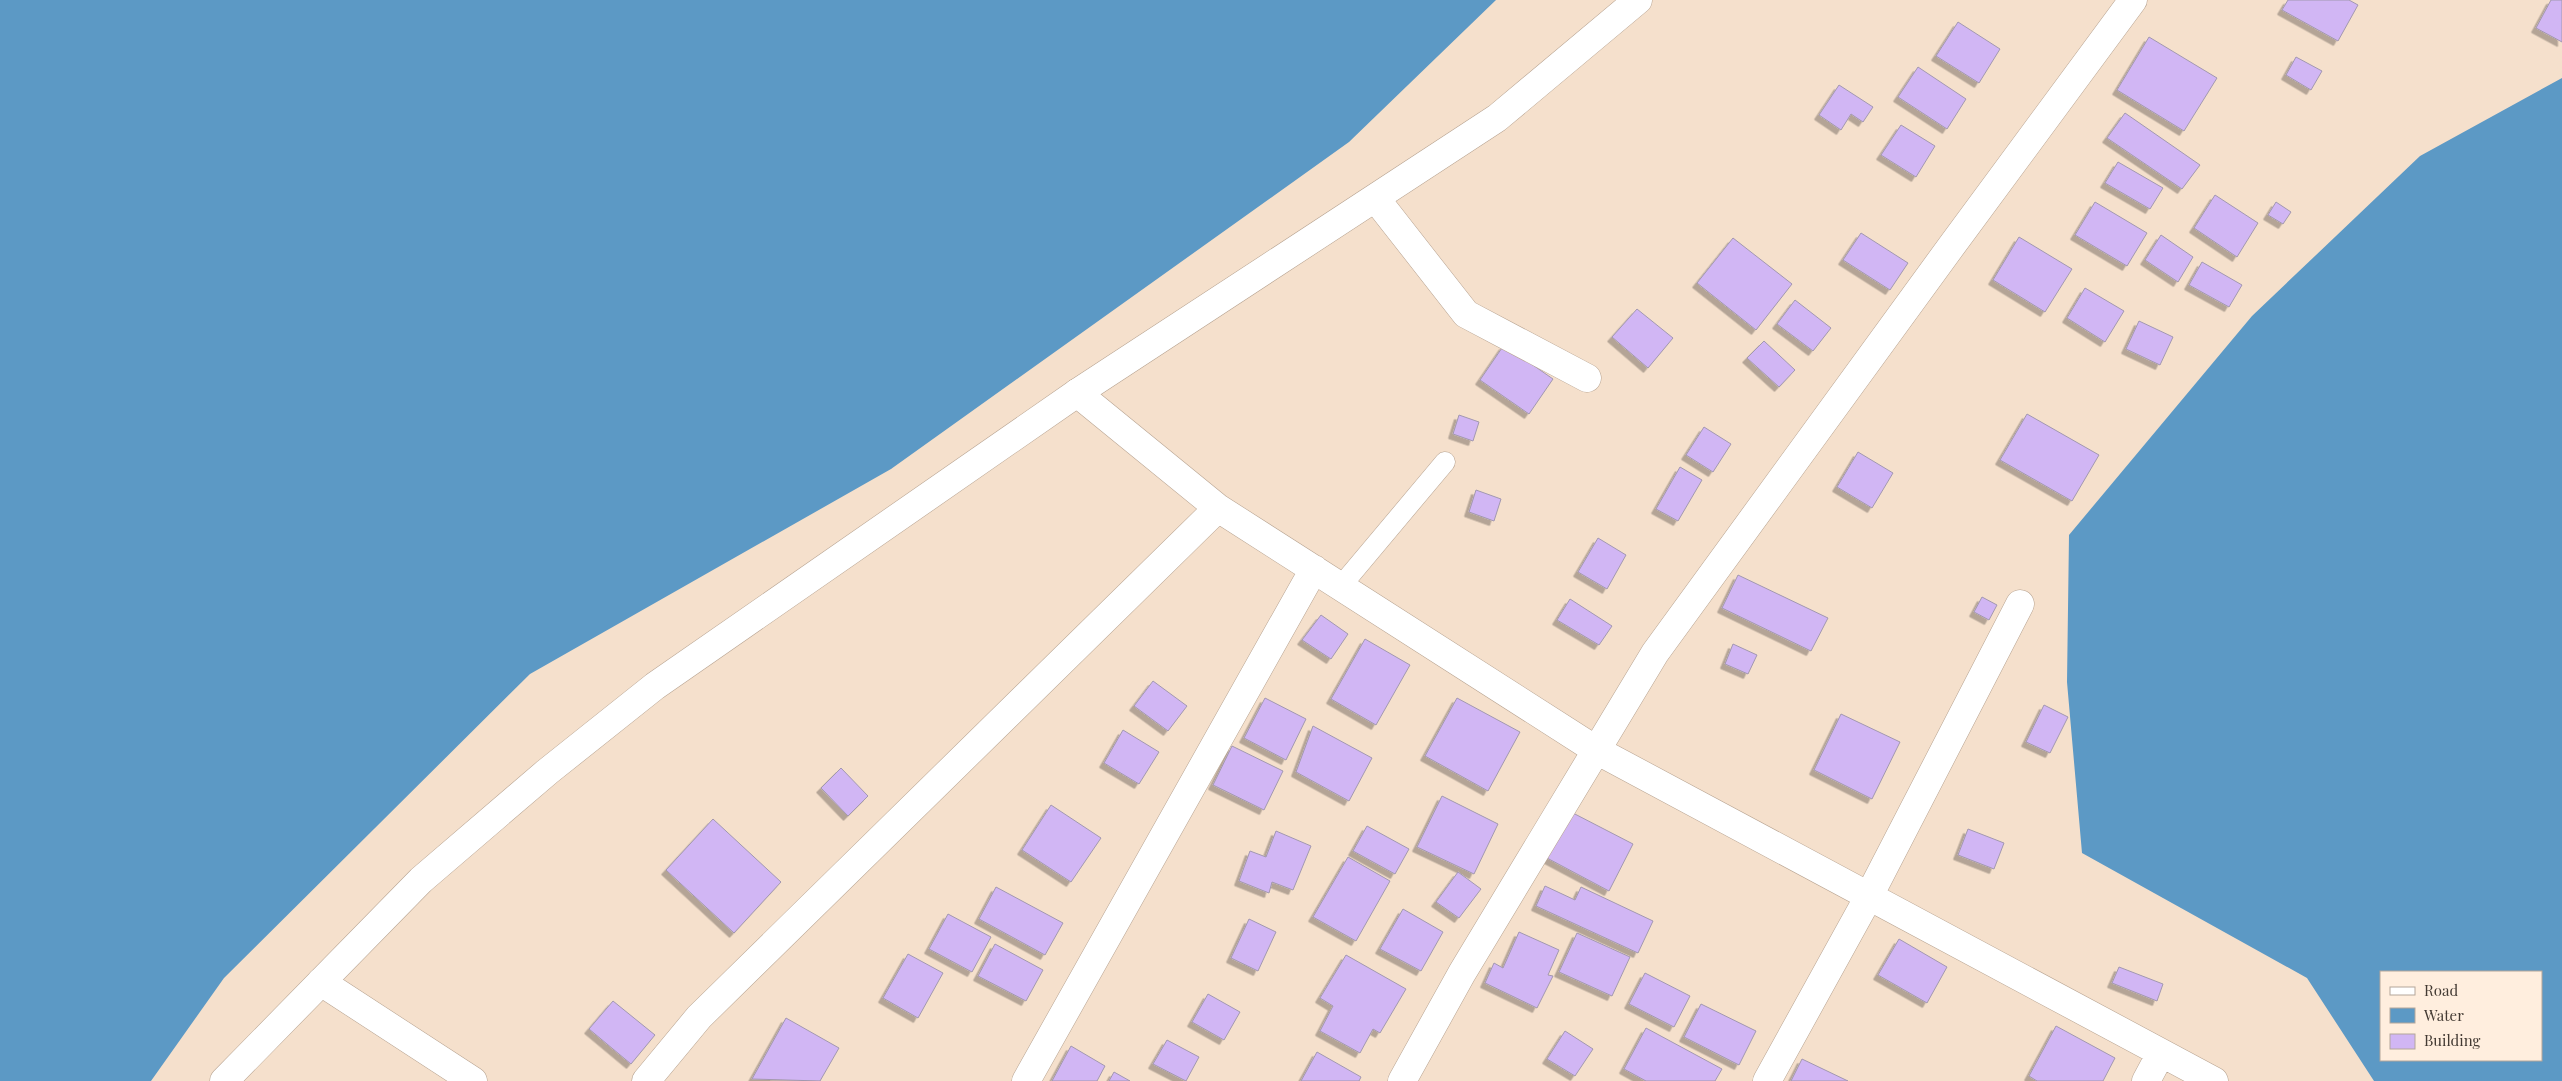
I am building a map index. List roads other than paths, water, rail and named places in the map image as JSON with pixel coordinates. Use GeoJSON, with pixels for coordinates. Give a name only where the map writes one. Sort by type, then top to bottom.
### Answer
{"type":"FeatureCollection","features":[{"type":"Feature","properties":{"kind":"street"},"geometry":{"type":"LineString","coordinates":[[224,1081],[421,880],[547,772],[655,686],[1077,393],[1497,118],[1638,0]]}},
{"type":"Feature","properties":{"kind":"street"},"geometry":{"type":"LineString","coordinates":[[1402,1081],[1462,973],[1656,653],[2133,0]]}},
{"type":"Feature","properties":{"kind":"street"},"geometry":{"type":"LineString","coordinates":[[1376,199],[1466,314],[1587,378]]}},
{"type":"Feature","properties":{"kind":"street"},"geometry":{"type":"LineString","coordinates":[[1077,393],[1218,508],[1596,750],[1868,898],[2214,1081]]}},
{"type":"Feature","properties":{"kind":"street"},"geometry":{"type":"LineString","coordinates":[[646,1081],[699,1017],[1218,508]]}},
{"type":"Feature","properties":{"kind":"street"},"geometry":{"type":"LineString","coordinates":[[1026,1081],[1314,568]]}},
{"type":"Feature","properties":{"kind":"street"},"geometry":{"type":"LineString","coordinates":[[1767,1081],[1868,898],[2020,604]]}},
{"type":"Feature","properties":{"kind":"street"},"geometry":{"type":"LineString","coordinates":[[321,982],[473,1081]]}},
{"type":"Feature","properties":{"kind":"street"},"geometry":{"type":"LineString","coordinates":[[2146,1081],[2161,1054]]}},
{"type":"Feature","properties":{"kind":"lane"},"geometry":{"type":"LineString","coordinates":[[1341,586],[1446,462]]}},
{"type":"Feature","properties":{"kind":"water"},"geometry":{"type":"Polygon","coordinates":[[[0,0],[1496,0],[1349,142],[891,469],[530,674],[224,978],[151,1081],[0,1081],[0,0]]]}},
{"type":"Feature","properties":{"kind":"water"},"geometry":{"type":"Polygon","coordinates":[[[2562,78],[2562,1081],[2374,1081],[2307,978],[2082,853],[2067,682],[2069,535],[2252,316],[2420,156],[2562,78]]]}}]}
